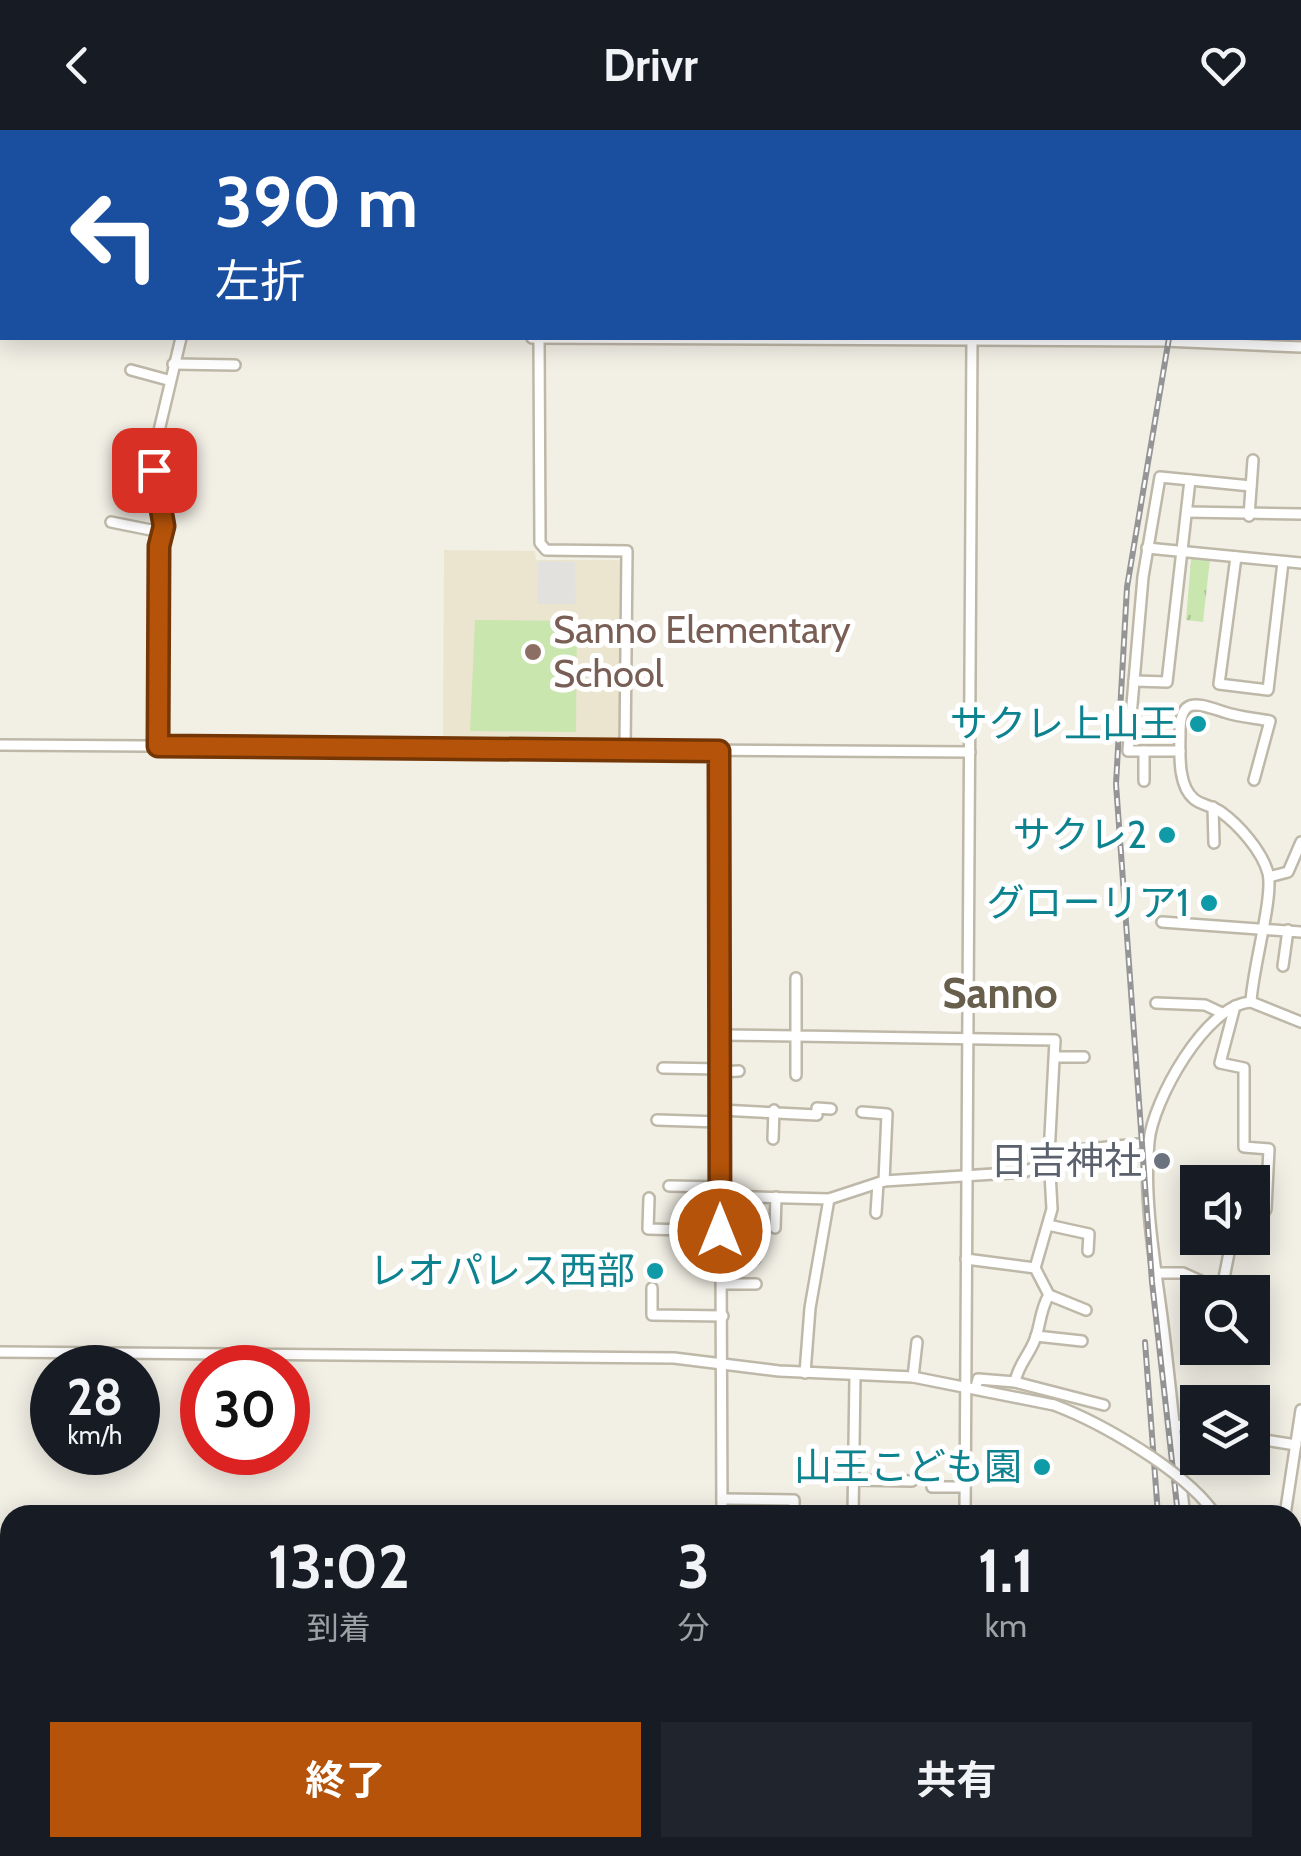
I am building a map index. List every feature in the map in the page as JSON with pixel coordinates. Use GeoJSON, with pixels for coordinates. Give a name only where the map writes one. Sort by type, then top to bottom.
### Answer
{"type":"FeatureCollection","features":[{"type":"Feature","properties":{"kind":"street"},"geometry":{"type":"LineString","coordinates":[[158,746],[160,532],[164,526],[154,456],[168,380],[180,340]]}},
{"type":"Feature","properties":{"kind":"street"},"geometry":{"type":"LineString","coordinates":[[535,340],[540,543],[546,550],[627,551],[625,750]]}},
{"type":"Feature","properties":{"kind":"street"},"geometry":{"type":"LineString","coordinates":[[965,1505],[971,1386],[966,1259],[972,340]]}},
{"type":"Feature","properties":{"kind":"street"},"geometry":{"type":"LineString","coordinates":[[1234,340],[1301,347]]}},
{"type":"Feature","properties":{"kind":"street"},"geometry":{"type":"LineString","coordinates":[[173,364],[235,365]]}},
{"type":"Feature","properties":{"kind":"street"},"geometry":{"type":"LineString","coordinates":[[131,370],[168,380]]}},
{"type":"Feature","properties":{"kind":"street"},"geometry":{"type":"LineString","coordinates":[[1249,516],[1253,460]]}},
{"type":"Feature","properties":{"kind":"street"},"geometry":{"type":"LineString","coordinates":[[1180,751],[1128,750],[1147,548],[1160,477],[1251,486]]}},
{"type":"Feature","properties":{"kind":"street"},"geometry":{"type":"LineString","coordinates":[[1134,680],[1167,682],[1190,480]]}},
{"type":"Feature","properties":{"kind":"street"},"geometry":{"type":"LineString","coordinates":[[1187,512],[1301,514]]}},
{"type":"Feature","properties":{"kind":"street"},"geometry":{"type":"LineString","coordinates":[[111,522],[160,532]]}},
{"type":"Feature","properties":{"kind":"street"},"geometry":{"type":"LineString","coordinates":[[1147,548],[1301,563]]}},
{"type":"Feature","properties":{"kind":"street"},"geometry":{"type":"LineString","coordinates":[[1236,557],[1220,684],[1268,690],[1283,562]]}},
{"type":"Feature","properties":{"kind":"street"},"geometry":{"type":"LineString","coordinates":[[1251,1002],[1269,877],[1252,844],[1214,807],[1192,798],[1182,776],[1180,751],[1180,719],[1185,706],[1193,702],[1270,722],[1254,780]]}},
{"type":"Feature","properties":{"kind":"street"},"geometry":{"type":"LineString","coordinates":[[0,745],[970,752]]}},
{"type":"Feature","properties":{"kind":"street"},"geometry":{"type":"LineString","coordinates":[[719,751],[722,1505]]}},
{"type":"Feature","properties":{"kind":"street"},"geometry":{"type":"LineString","coordinates":[[1144,751],[1144,781]]}},
{"type":"Feature","properties":{"kind":"street"},"geometry":{"type":"LineString","coordinates":[[1214,807],[1214,843]]}},
{"type":"Feature","properties":{"kind":"street"},"geometry":{"type":"LineString","coordinates":[[1269,877],[1288,872],[1301,842]]}},
{"type":"Feature","properties":{"kind":"street"},"geometry":{"type":"LineString","coordinates":[[1162,922],[1301,932]]}},
{"type":"Feature","properties":{"kind":"street"},"geometry":{"type":"LineString","coordinates":[[1283,966],[1288,930]]}},
{"type":"Feature","properties":{"kind":"street"},"geometry":{"type":"LineString","coordinates":[[796,978],[796,1075]]}},
{"type":"Feature","properties":{"kind":"street"},"geometry":{"type":"LineString","coordinates":[[1183,1505],[1157,1273],[1148,1143],[1162,1098],[1201,1033],[1222,1013],[1251,1002],[1301,1022]]}},
{"type":"Feature","properties":{"kind":"street"},"geometry":{"type":"LineString","coordinates":[[1156,1003],[1206,1005],[1222,1013]]}},
{"type":"Feature","properties":{"kind":"street"},"geometry":{"type":"LineString","coordinates":[[1235,1006],[1220,1063],[1244,1068],[1244,1147],[1269,1149],[1268,1165]]}},
{"type":"Feature","properties":{"kind":"street"},"geometry":{"type":"LineString","coordinates":[[720,1036],[1053,1038],[1056,1057],[1048,1225],[1035,1268],[1049,1296],[1086,1310]]}},
{"type":"Feature","properties":{"kind":"street"},"geometry":{"type":"LineString","coordinates":[[1056,1057],[1084,1058]]}},
{"type":"Feature","properties":{"kind":"street"},"geometry":{"type":"LineString","coordinates":[[663,1068],[739,1072]]}},
{"type":"Feature","properties":{"kind":"street"},"geometry":{"type":"LineString","coordinates":[[657,1120],[774,1110],[817,1114],[817,1108],[831,1108]]}},
{"type":"Feature","properties":{"kind":"street"},"geometry":{"type":"LineString","coordinates":[[773,1139],[774,1110]]}},
{"type":"Feature","properties":{"kind":"street"},"geometry":{"type":"LineString","coordinates":[[862,1112],[888,1114],[876,1213]]}},
{"type":"Feature","properties":{"kind":"street"},"geometry":{"type":"LineString","coordinates":[[668,1186],[830,1199],[881,1182],[1024,1172],[1077,1150],[1148,1143]]}},
{"type":"Feature","properties":{"kind":"street"},"geometry":{"type":"LineString","coordinates":[[775,1228],[776,1197]]}},
{"type":"Feature","properties":{"kind":"street"},"geometry":{"type":"LineString","coordinates":[[648,1198],[648,1229],[720,1231]]}},
{"type":"Feature","properties":{"kind":"street"},"geometry":{"type":"LineString","coordinates":[[805,1373],[810,1308],[830,1199]]}},
{"type":"Feature","properties":{"kind":"street"},"geometry":{"type":"LineString","coordinates":[[1048,1225],[1089,1234],[1088,1250]]}},
{"type":"Feature","properties":{"kind":"street"},"geometry":{"type":"LineString","coordinates":[[720,1258],[755,1259]]}},
{"type":"Feature","properties":{"kind":"street"},"geometry":{"type":"LineString","coordinates":[[966,1259],[1035,1268]]}},
{"type":"Feature","properties":{"kind":"street"},"geometry":{"type":"LineString","coordinates":[[1157,1273],[1189,1275]]}},
{"type":"Feature","properties":{"kind":"street"},"geometry":{"type":"LineString","coordinates":[[723,1284],[756,1284]]}},
{"type":"Feature","properties":{"kind":"street"},"geometry":{"type":"LineString","coordinates":[[652,1288],[652,1315],[723,1316]]}},
{"type":"Feature","properties":{"kind":"street"},"geometry":{"type":"LineString","coordinates":[[1014,1382],[1018,1366],[1036,1336],[1040,1308],[1049,1296]]}},
{"type":"Feature","properties":{"kind":"street"},"geometry":{"type":"LineString","coordinates":[[1036,1336],[1082,1341]]}},
{"type":"Feature","properties":{"kind":"street"},"geometry":{"type":"LineString","coordinates":[[913,1378],[917,1342]]}},
{"type":"Feature","properties":{"kind":"street"},"geometry":{"type":"LineString","coordinates":[[0,1352],[674,1358],[805,1373],[913,1378],[971,1386],[1054,1406],[1090,1421],[1185,1482],[1207,1505]]}},
{"type":"Feature","properties":{"kind":"street"},"geometry":{"type":"LineString","coordinates":[[853,1505],[855,1376]]}},
{"type":"Feature","properties":{"kind":"street"},"geometry":{"type":"LineString","coordinates":[[971,1386],[978,1380],[1014,1382],[1104,1404]]}},
{"type":"Feature","properties":{"kind":"street"},"geometry":{"type":"LineString","coordinates":[[1287,1505],[1301,1410]]}},
{"type":"Feature","properties":{"kind":"street"},"geometry":{"type":"LineString","coordinates":[[1176,1425],[1180,1426]]}},
{"type":"Feature","properties":{"kind":"street"},"geometry":{"type":"LineString","coordinates":[[1270,1441],[1296,1446]]}},
{"type":"Feature","properties":{"kind":"street"},"geometry":{"type":"LineString","coordinates":[[853,1480],[912,1481]]}},
{"type":"Feature","properties":{"kind":"street"},"geometry":{"type":"LineString","coordinates":[[932,1487],[965,1488]]}},
{"type":"Feature","properties":{"kind":"street"},"geometry":{"type":"LineString","coordinates":[[722,1499],[794,1500],[794,1505]]}},
{"type":"Feature","properties":{"kind":"shaded area","name":"Sanno Elementary School"},"geometry":{"type":"Polygon","coordinates":[[[444,550],[535,551],[536,560],[618,560],[623,564],[622,739],[616,745],[443,740],[444,550]]]}},
{"type":"Feature","properties":{"kind":"shaded area"},"geometry":{"type":"Polygon","coordinates":[[[538,561],[575,562],[576,604],[537,604],[538,561]]]}},
{"type":"Feature","properties":{"kind":"green space"},"geometry":{"type":"Polygon","coordinates":[[[1210,559],[1203,622],[1186,620],[1191,560],[1210,559]]]}},
{"type":"Feature","properties":{"kind":"green space"},"geometry":{"type":"Polygon","coordinates":[[[475,620],[577,621],[576,732],[470,731],[475,620]]]}},
{"type":"Feature","properties":{"kind":"railway"},"geometry":{"type":"LineString","coordinates":[[1169,340],[1127,587],[1116,784],[1152,1282],[1177,1505]]}},
{"type":"Feature","properties":{"kind":"railway"},"geometry":{"type":"LineString","coordinates":[[1145,1342],[1157,1505]]}},
{"type":"Feature","properties":{"kind":"place","name":"Sanno Elementary School"},"geometry":{"type":"Point","coordinates":[533,652]}},
{"type":"Feature","properties":{"kind":"place","name":"サクレ上山王"},"geometry":{"type":"Point","coordinates":[1198,724]}},
{"type":"Feature","properties":{"kind":"place","name":"サクレ2"},"geometry":{"type":"Point","coordinates":[1167,835]}},
{"type":"Feature","properties":{"kind":"place","name":"グローリア1"},"geometry":{"type":"Point","coordinates":[1209,903]}},
{"type":"Feature","properties":{"kind":"place","name":"日吉神社"},"geometry":{"type":"Point","coordinates":[1162,1161]}},
{"type":"Feature","properties":{"kind":"place","name":"レオパレス西部"},"geometry":{"type":"Point","coordinates":[655,1271]}},
{"type":"Feature","properties":{"kind":"place","name":"山王こども園"},"geometry":{"type":"Point","coordinates":[1042,1467]}},
{"type":"Feature","properties":{"kind":"district","name":"Sanno"},"geometry":{"type":"Point","coordinates":[1000,993]}},
{"type":"Feature","properties":{"kind":"route"},"geometry":{"type":"LineString","coordinates":[[154,470],[160,486],[164,526],[159,546],[158,746],[719,751],[720,1231]]}}]}
